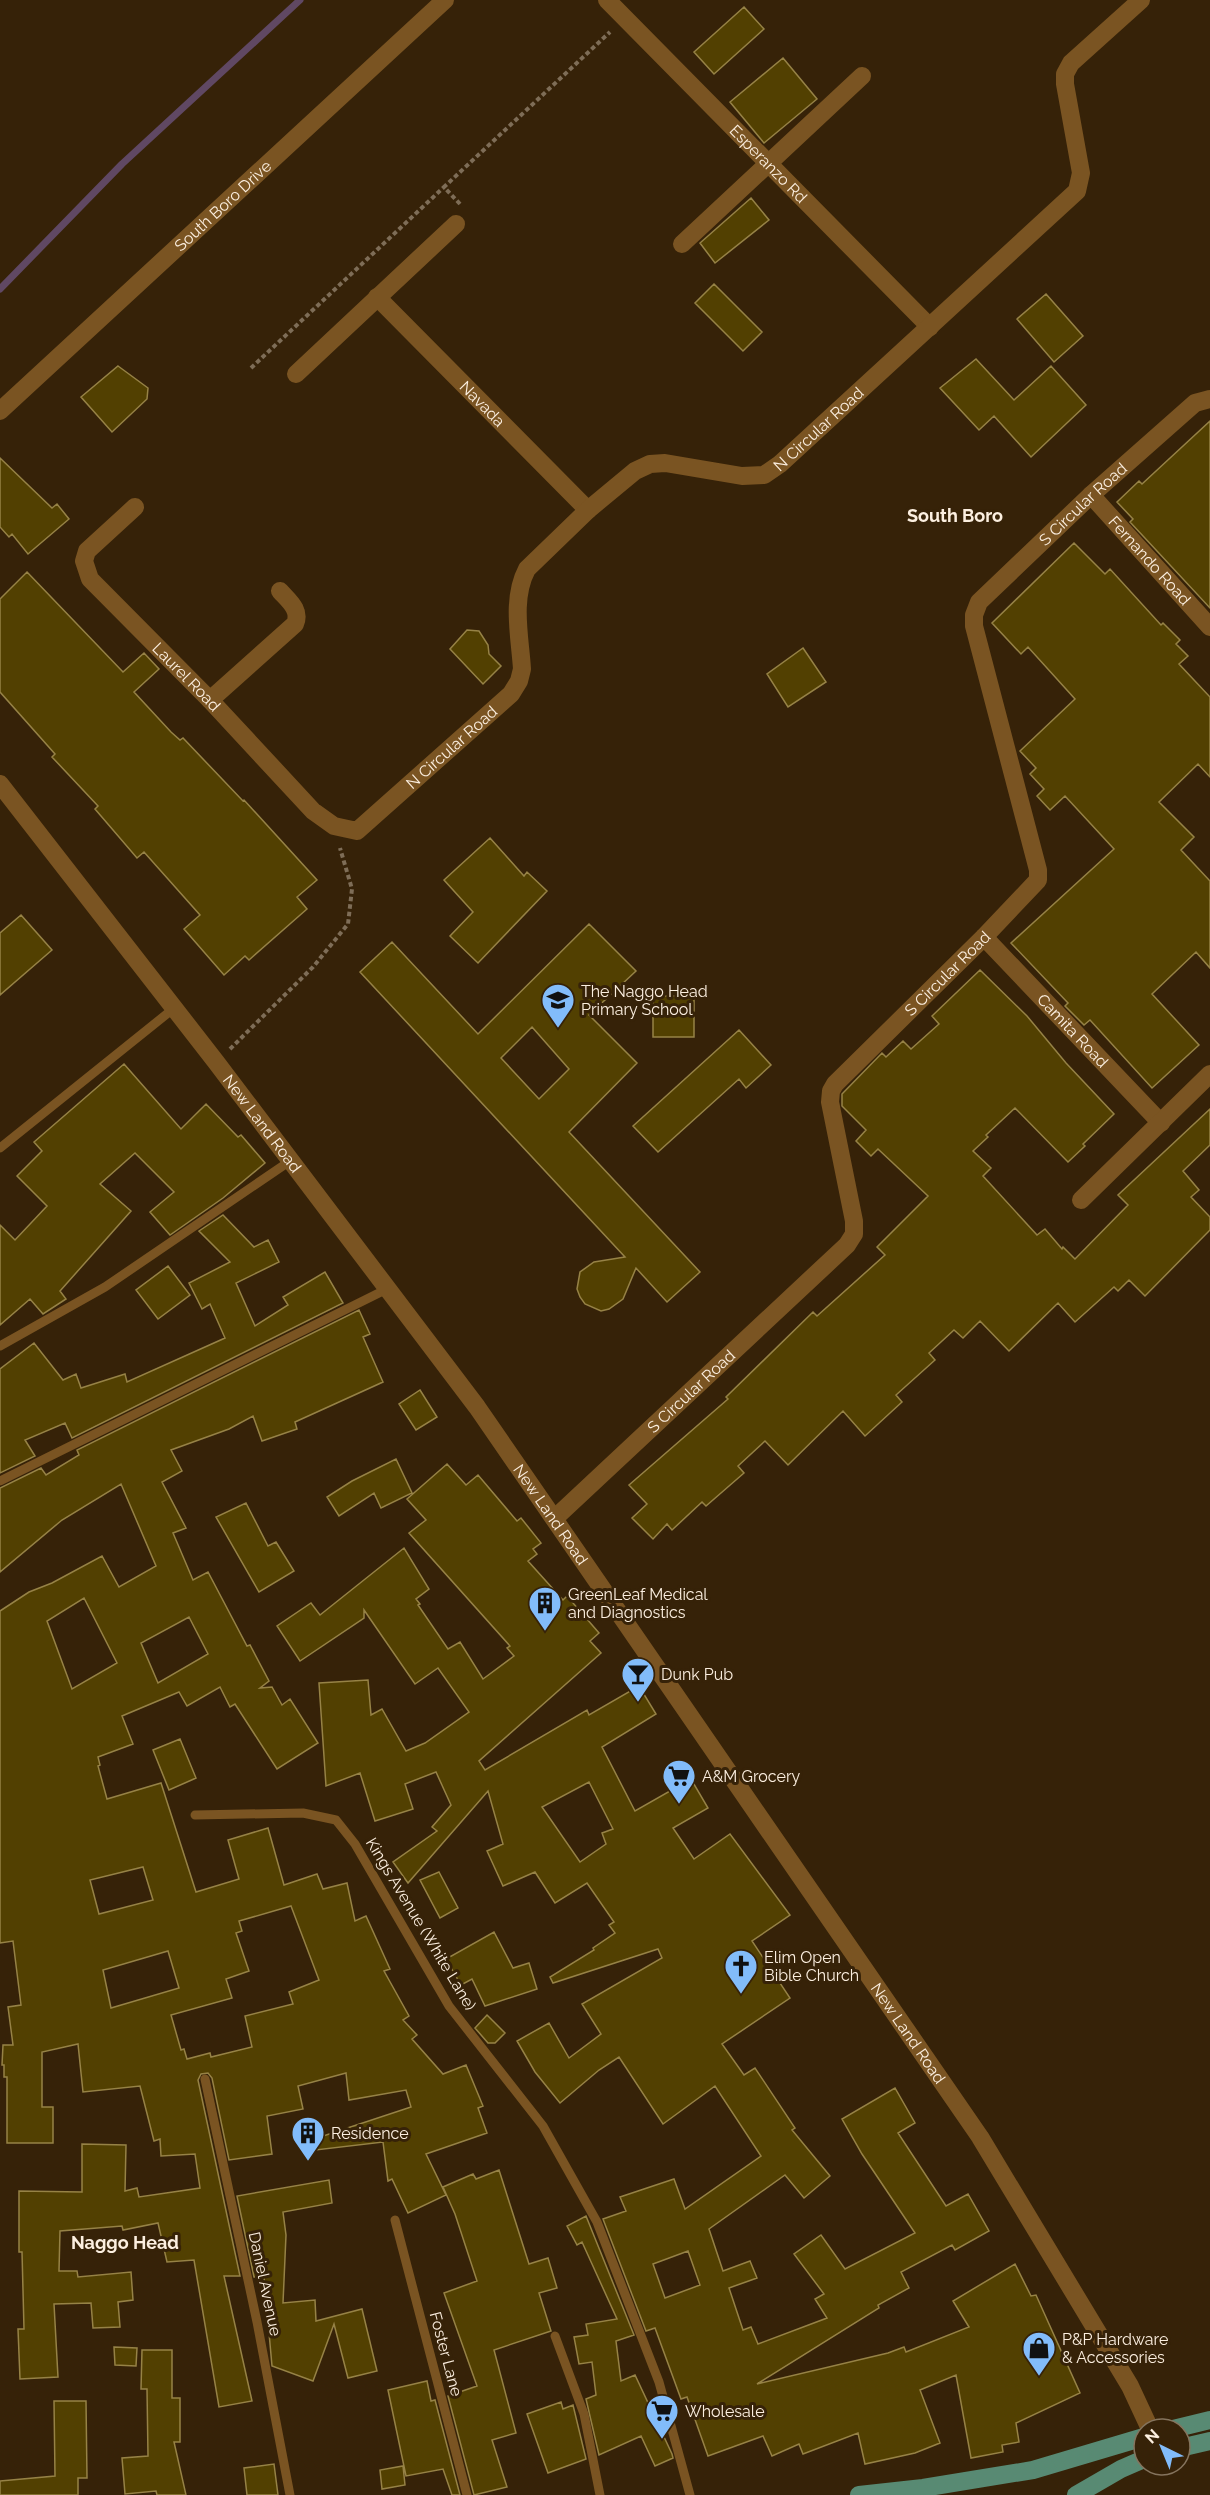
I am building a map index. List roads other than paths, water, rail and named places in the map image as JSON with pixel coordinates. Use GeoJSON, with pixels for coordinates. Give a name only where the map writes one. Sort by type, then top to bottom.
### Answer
{"type":"FeatureCollection","features":[{"type":"Feature","properties":{"kind":"main road"},"geometry":{"type":"LineString","coordinates":[[1192,2424],[1210,2420]]}},
{"type":"Feature","properties":{"kind":"main road"},"geometry":{"type":"LineString","coordinates":[[860,2495],[929,2491],[1033,2470],[1132,2441]]}},
{"type":"Feature","properties":{"kind":"main road"},"geometry":{"type":"LineString","coordinates":[[1192,2445],[1210,2441]]}},
{"type":"Feature","properties":{"kind":"main road"},"geometry":{"type":"LineString","coordinates":[[1076,2495],[1132,2464]]}},
{"type":"Feature","properties":{"kind":"street","name":"South Boro Drive"},"geometry":{"type":"LineString","coordinates":[[0,411],[445,0]]}},
{"type":"Feature","properties":{"kind":"street","name":"Esperanzo Rd"},"geometry":{"type":"LineString","coordinates":[[607,0],[930,327]]}},
{"type":"Feature","properties":{"kind":"street","name":"N Circular Road"},"geometry":{"type":"LineString","coordinates":[[357,831],[512,694],[522,669],[517,596],[521,581],[527,569],[588,510],[634,471],[650,464],[665,463],[742,476],[764,475],[780,464],[1077,191],[1081,173],[1065,74],[1071,63],[1135,2]]}},
{"type":"Feature","properties":{"kind":"street"},"geometry":{"type":"LineString","coordinates":[[682,244],[862,76]]}},
{"type":"Feature","properties":{"kind":"street"},"geometry":{"type":"LineString","coordinates":[[296,374],[456,224]]}},
{"type":"Feature","properties":{"kind":"street","name":"Navada"},"geometry":{"type":"LineString","coordinates":[[377,297],[588,510]]}},
{"type":"Feature","properties":{"kind":"street","name":"S Circular Road"},"geometry":{"type":"LineString","coordinates":[[555,1518],[847,1245],[854,1234],[854,1221],[830,1102],[831,1091],[835,1084],[984,937],[1038,880],[1038,870],[975,626],[974,615],[979,603],[1091,495],[1195,403],[1210,399]]}},
{"type":"Feature","properties":{"kind":"street","name":"Fernando Road"},"geometry":{"type":"LineString","coordinates":[[1091,495],[1210,627]]}},
{"type":"Feature","properties":{"kind":"street","name":"Laurel Road"},"geometry":{"type":"LineString","coordinates":[[135,507],[87,551],[84,561],[90,579],[210,700],[313,811],[334,826],[357,831]]}},
{"type":"Feature","properties":{"kind":"street"},"geometry":{"type":"LineString","coordinates":[[210,700],[295,624],[298,618],[297,612],[280,591]]}},
{"type":"Feature","properties":{"kind":"street","name":"New Land Road"},"geometry":{"type":"LineString","coordinates":[[0,784],[216,1062],[477,1407],[555,1518],[980,2137],[1130,2386],[1144,2417]]}},
{"type":"Feature","properties":{"kind":"street","name":"Camita Road"},"geometry":{"type":"LineString","coordinates":[[984,937],[1161,1123]]}},
{"type":"Feature","properties":{"kind":"street"},"geometry":{"type":"LineString","coordinates":[[1081,1200],[1210,1074]]}},
{"type":"Feature","properties":{"kind":"lane"},"geometry":{"type":"LineString","coordinates":[[0,1148],[173,1008]]}},
{"type":"Feature","properties":{"kind":"lane"},"geometry":{"type":"LineString","coordinates":[[0,1346],[105,1287],[290,1161]]}},
{"type":"Feature","properties":{"kind":"lane"},"geometry":{"type":"LineString","coordinates":[[0,1481],[387,1289]]}},
{"type":"Feature","properties":{"kind":"lane","name":"Kings Avenue (White Lane)"},"geometry":{"type":"LineString","coordinates":[[195,1815],[303,1813],[336,1820],[356,1844],[449,2006],[543,2126],[597,2222],[659,2382],[690,2495]]}},
{"type":"Feature","properties":{"kind":"lane","name":"Daniel Avenue"},"geometry":{"type":"LineString","coordinates":[[206,2079],[257,2322],[290,2495]]}},
{"type":"Feature","properties":{"kind":"lane","name":"Foster Lane"},"geometry":{"type":"LineString","coordinates":[[395,2220],[467,2495]]}},
{"type":"Feature","properties":{"kind":"lane"},"geometry":{"type":"LineString","coordinates":[[555,2336],[584,2414],[600,2495]]}},
{"type":"Feature","properties":{"kind":"waterway"},"geometry":{"type":"LineString","coordinates":[[0,289],[122,164],[300,0]]}},
{"type":"Feature","properties":{"kind":"place","name":"The Naggo Head Primary School"},"geometry":{"type":"Point","coordinates":[558,1029]}},
{"type":"Feature","properties":{"kind":"place","name":"GreenLeaf Medical and Diagnostics"},"geometry":{"type":"Point","coordinates":[545,1632]}},
{"type":"Feature","properties":{"kind":"place","name":"Dunk Pub"},"geometry":{"type":"Point","coordinates":[638,1703]}},
{"type":"Feature","properties":{"kind":"place","name":"A&M Grocery"},"geometry":{"type":"Point","coordinates":[679,1805]}},
{"type":"Feature","properties":{"kind":"place","name":"Elim Open Bible Church"},"geometry":{"type":"Point","coordinates":[741,1995]}},
{"type":"Feature","properties":{"kind":"place","name":"Residence"},"geometry":{"type":"Point","coordinates":[308,2162]}},
{"type":"Feature","properties":{"kind":"place","name":"P&P Hardware & Accessories"},"geometry":{"type":"Point","coordinates":[1039,2377]}},
{"type":"Feature","properties":{"kind":"place","name":"Wholesale"},"geometry":{"type":"Point","coordinates":[662,2440]}},
{"type":"Feature","properties":{"kind":"district","name":"South Boro"},"geometry":{"type":"Point","coordinates":[955,515]}},
{"type":"Feature","properties":{"kind":"district","name":"Naggo Head"},"geometry":{"type":"Point","coordinates":[125,2242]}}]}
